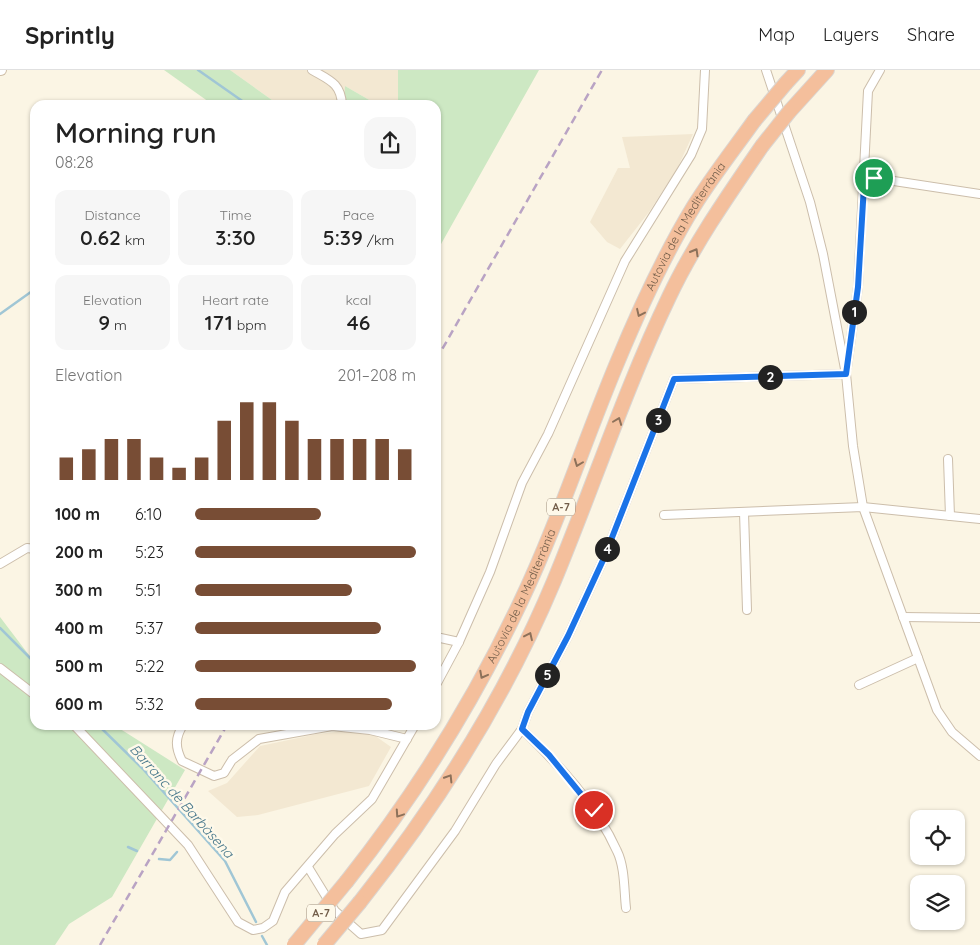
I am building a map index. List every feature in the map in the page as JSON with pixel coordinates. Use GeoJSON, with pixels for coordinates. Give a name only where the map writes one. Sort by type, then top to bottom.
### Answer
{"type":"FeatureCollection","features":[{"type":"Feature","properties":{"kind":"highway","name":"Autovia de la Mediterrània"},"geometry":{"type":"LineString","coordinates":[[294,945],[394,822],[419,785],[473,694],[521,601],[541,556],[617,362],[655,279],[694,206],[754,121],[798,70]]}},
{"type":"Feature","properties":{"kind":"highway","name":"Autovia de la Mediterrània"},"geometry":{"type":"LineString","coordinates":[[324,945],[383,873],[448,781],[504,684],[553,582],[644,354],[670,294],[728,194],[789,112],[827,70]]}},
{"type":"Feature","properties":{"kind":"highway"},"geometry":{"type":"LineString","coordinates":[[815,84],[834,70]]}},
{"type":"Feature","properties":{"kind":"street"},"geometry":{"type":"LineString","coordinates":[[312,70],[332,82],[341,93],[342,100]]}},
{"type":"Feature","properties":{"kind":"street"},"geometry":{"type":"LineString","coordinates":[[441,676],[459,642],[490,572],[522,483],[548,434],[625,261],[695,146],[702,129],[705,70]]}},
{"type":"Feature","properties":{"kind":"street"},"geometry":{"type":"LineString","coordinates":[[766,70],[810,202],[823,254],[846,374],[853,446],[863,507],[936,710],[952,732],[980,756]]}},
{"type":"Feature","properties":{"kind":"street"},"geometry":{"type":"LineString","coordinates":[[846,374],[858,287],[868,91],[880,70]]}},
{"type":"Feature","properties":{"kind":"street"},"geometry":{"type":"LineString","coordinates":[[864,185],[874,178],[980,194]]}},
{"type":"Feature","properties":{"kind":"street"},"geometry":{"type":"LineString","coordinates":[[308,867],[335,911],[361,934],[382,930],[455,831],[496,764],[522,729],[528,712],[568,636],[604,558],[674,379],[846,374]]}},
{"type":"Feature","properties":{"kind":"street"},"geometry":{"type":"LineString","coordinates":[[948,459],[950,516]]}},
{"type":"Feature","properties":{"kind":"street"},"geometry":{"type":"LineString","coordinates":[[664,516],[863,507],[980,519]]}},
{"type":"Feature","properties":{"kind":"street"},"geometry":{"type":"LineString","coordinates":[[744,512],[747,610]]}},
{"type":"Feature","properties":{"kind":"street"},"geometry":{"type":"LineString","coordinates":[[0,564],[30,548]]}},
{"type":"Feature","properties":{"kind":"street"},"geometry":{"type":"LineString","coordinates":[[903,617],[980,618]]}},
{"type":"Feature","properties":{"kind":"street"},"geometry":{"type":"LineString","coordinates":[[441,638],[459,642]]}},
{"type":"Feature","properties":{"kind":"street"},"geometry":{"type":"LineString","coordinates":[[859,685],[918,658]]}},
{"type":"Feature","properties":{"kind":"street"},"geometry":{"type":"LineString","coordinates":[[0,668],[30,691]]}},
{"type":"Feature","properties":{"kind":"street"},"geometry":{"type":"LineString","coordinates":[[522,729],[549,755],[594,810],[618,852],[626,908]]}},
{"type":"Feature","properties":{"kind":"street"},"geometry":{"type":"LineString","coordinates":[[79,730],[188,845],[238,922],[253,930],[263,928],[273,921],[285,892],[335,834],[372,799],[411,730]]}},
{"type":"Feature","properties":{"kind":"street"},"geometry":{"type":"LineString","coordinates":[[180,730],[175,748],[182,761],[214,776],[224,774],[232,760],[259,739],[310,730]]}},
{"type":"Feature","properties":{"kind":"street"},"geometry":{"type":"LineString","coordinates":[[370,730],[406,739]]}},
{"type":"Feature","properties":{"kind":"shaded area"},"geometry":{"type":"Polygon","coordinates":[[[230,70],[398,70],[398,100],[369,100],[345,86],[346,100],[272,100],[230,70]]]}},
{"type":"Feature","properties":{"kind":"shaded area"},"geometry":{"type":"Polygon","coordinates":[[[693,134],[678,167],[649,212],[620,249],[607,242],[590,222],[618,168],[630,168],[622,137],[693,134]]]}},
{"type":"Feature","properties":{"kind":"shaded area"},"geometry":{"type":"Polygon","coordinates":[[[346,731],[374,735],[391,747],[369,786],[258,815],[237,817],[208,791],[227,783],[260,746],[317,734],[346,731]]]}},
{"type":"Feature","properties":{"kind":"green space"},"geometry":{"type":"Polygon","coordinates":[[[164,70],[230,70],[272,100],[206,100],[164,70]]]}},
{"type":"Feature","properties":{"kind":"green space"},"geometry":{"type":"Polygon","coordinates":[[[398,70],[539,70],[441,244],[441,100],[398,100],[398,70]]]}},
{"type":"Feature","properties":{"kind":"green space"},"geometry":{"type":"Polygon","coordinates":[[[345,86],[369,100],[344,100],[345,86]]]}},
{"type":"Feature","properties":{"kind":"green space"},"geometry":{"type":"Polygon","coordinates":[[[0,617],[30,656],[30,730],[122,730],[185,770],[112,897],[69,924],[55,945],[0,945],[0,617]]]}},
{"type":"Feature","properties":{"kind":"waterway","name":"Barranc de Barbàsena"},"geometry":{"type":"LineString","coordinates":[[198,70],[241,100]]}},
{"type":"Feature","properties":{"kind":"waterway","name":"Barranc de Barbàsena"},"geometry":{"type":"LineString","coordinates":[[0,314],[30,293]]}},
{"type":"Feature","properties":{"kind":"waterway","name":"Barranc de Barbàsena"},"geometry":{"type":"LineString","coordinates":[[0,628],[30,658]]}},
{"type":"Feature","properties":{"kind":"waterway","name":"Barranc de Barbàsena"},"geometry":{"type":"LineString","coordinates":[[103,730],[143,769],[225,861],[256,922]]}},
{"type":"Feature","properties":{"kind":"waterway"},"geometry":{"type":"LineString","coordinates":[[128,847],[137,851]]}},
{"type":"Feature","properties":{"kind":"waterway"},"geometry":{"type":"LineString","coordinates":[[159,859],[170,860],[177,852]]}},
{"type":"Feature","properties":{"kind":"waterway","name":"Barranc de Barbàsena"},"geometry":{"type":"LineString","coordinates":[[262,936],[267,945]]}},
{"type":"Feature","properties":{"kind":"railway"},"geometry":{"type":"LineString","coordinates":[[441,351],[602,70]]}},
{"type":"Feature","properties":{"kind":"railway"},"geometry":{"type":"LineString","coordinates":[[100,945],[224,730]]}},
{"type":"Feature","properties":{"kind":"route"},"geometry":{"type":"LineString","coordinates":[[594,810],[549,755],[522,729],[528,712],[568,636],[604,558],[674,379],[846,374],[858,287],[864,185],[874,178]]}}]}
